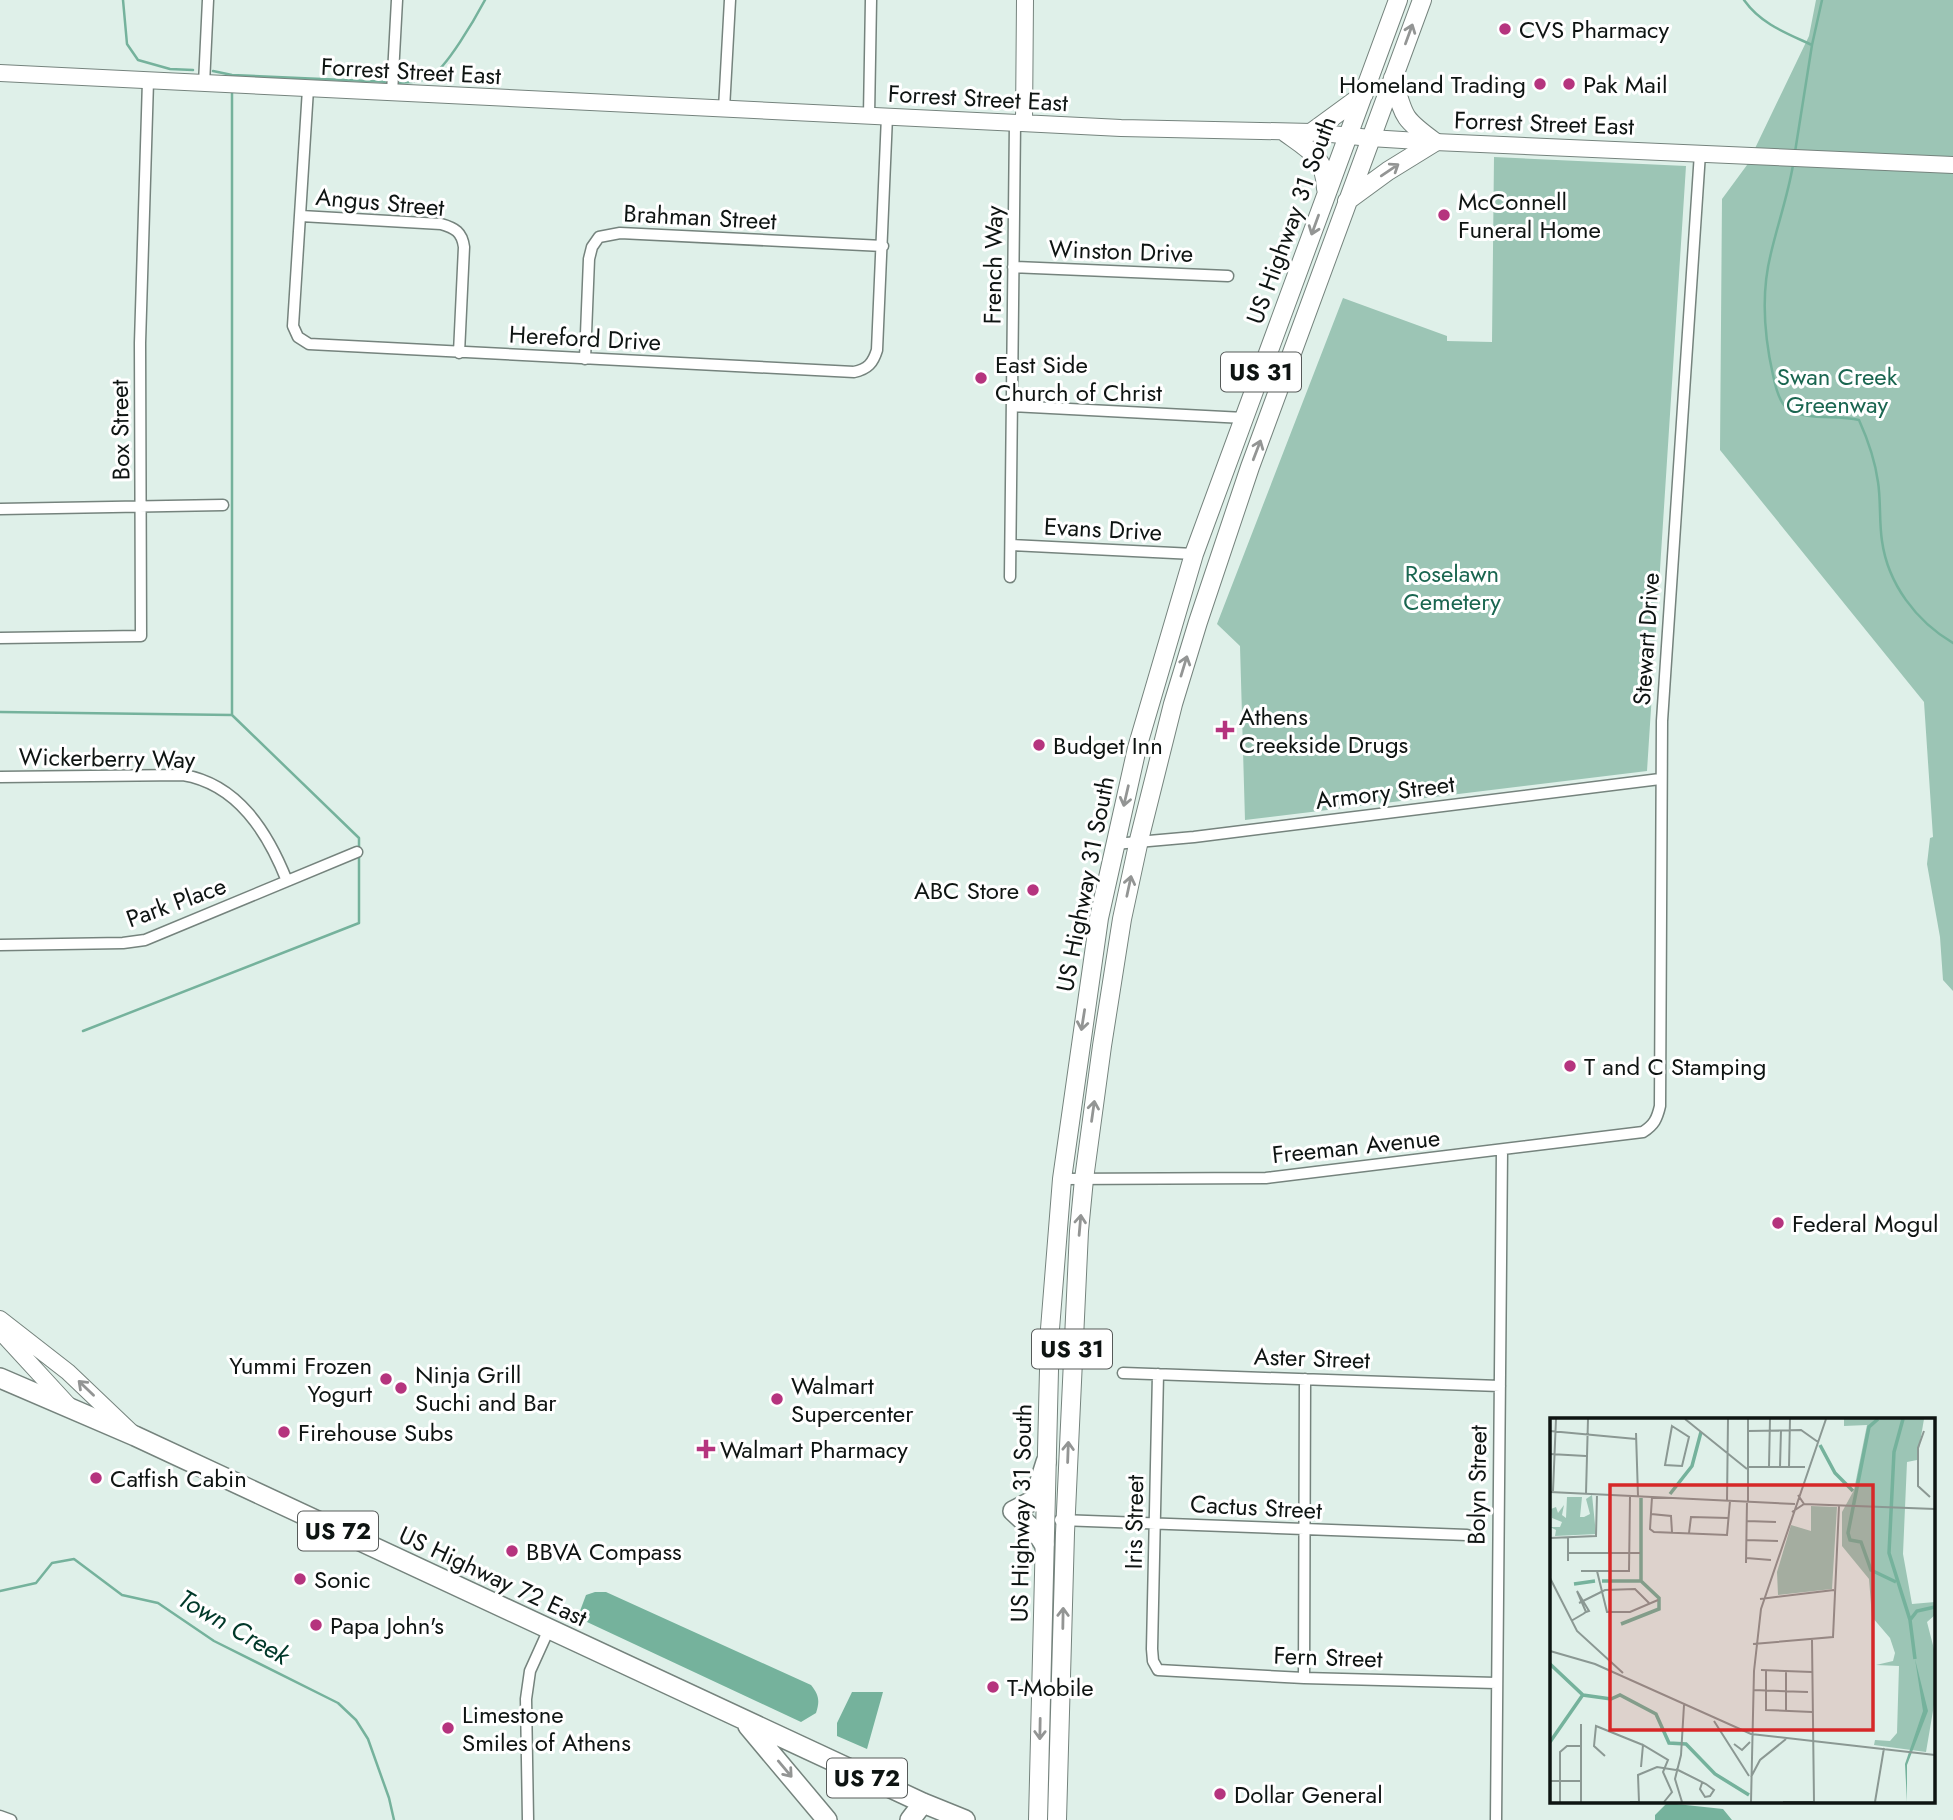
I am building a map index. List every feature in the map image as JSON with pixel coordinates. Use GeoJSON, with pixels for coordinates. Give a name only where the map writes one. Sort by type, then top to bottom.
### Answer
{"type":"FeatureCollection","features":[{"type":"Feature","properties":{"kind":"highway","name":"US Highway 72 East"},"geometry":{"type":"LineString","coordinates":[[0,1378],[135,1436],[743,1719],[924,1812],[965,1820]]}},
{"type":"Feature","properties":{"kind":"highway"},"geometry":{"type":"LineString","coordinates":[[1044,1544],[1037,1533],[1013,1511],[1034,1500],[1046,1462]]}},
{"type":"Feature","properties":{"kind":"highway"},"geometry":{"type":"LineString","coordinates":[[743,1719],[827,1820]]}},
{"type":"Feature","properties":{"kind":"highway"},"geometry":{"type":"LineString","coordinates":[[910,1820],[924,1812]]}},
{"type":"Feature","properties":{"kind":"main road"},"geometry":{"type":"LineString","coordinates":[[1020,122],[1025,0]]}},
{"type":"Feature","properties":{"kind":"main road","name":"US Highway 31 South"},"geometry":{"type":"LineString","coordinates":[[1038,1820],[1050,1329],[1062,1179],[1099,918],[1156,677],[1194,554],[1398,0]]}},
{"type":"Feature","properties":{"kind":"main road","name":"US Highway 31 South"},"geometry":{"type":"LineString","coordinates":[[1057,1820],[1070,1382],[1084,1178],[1120,934],[1139,840],[1173,704],[1198,622],[1250,467],[1422,0]]}},
{"type":"Feature","properties":{"kind":"main road","name":"Forrest Street East"},"geometry":{"type":"LineString","coordinates":[[0,73],[1121,128],[1312,132],[1435,142],[1953,165]]}},
{"type":"Feature","properties":{"kind":"main road"},"geometry":{"type":"LineString","coordinates":[[1347,201],[1435,142],[1409,123],[1402,113],[1393,78]]}},
{"type":"Feature","properties":{"kind":"main road"},"geometry":{"type":"LineString","coordinates":[[1312,132],[1364,94]]}},
{"type":"Feature","properties":{"kind":"main road"},"geometry":{"type":"LineString","coordinates":[[1286,133],[1313,152],[1321,162],[1326,194]]}},
{"type":"Feature","properties":{"kind":"main road"},"geometry":{"type":"LineString","coordinates":[[0,1318],[68,1372],[135,1436]]}},
{"type":"Feature","properties":{"kind":"main road"},"geometry":{"type":"LineString","coordinates":[[0,1331],[72,1409]]}},
{"type":"Feature","properties":{"kind":"street"},"geometry":{"type":"LineString","coordinates":[[204,83],[208,0]]}},
{"type":"Feature","properties":{"kind":"street"},"geometry":{"type":"LineString","coordinates":[[393,93],[397,0]]}},
{"type":"Feature","properties":{"kind":"street"},"geometry":{"type":"LineString","coordinates":[[724,109],[730,0]]}},
{"type":"Feature","properties":{"kind":"street"},"geometry":{"type":"LineString","coordinates":[[869,116],[872,0]]}},
{"type":"Feature","properties":{"kind":"street","name":"Box Street"},"geometry":{"type":"LineString","coordinates":[[0,638],[141,636],[140,343],[148,81]]}},
{"type":"Feature","properties":{"kind":"street","name":"Hereford Drive"},"geometry":{"type":"LineString","coordinates":[[308,89],[293,326],[298,337],[309,344],[854,372],[865,369],[873,362],[877,350],[887,116]]}},
{"type":"Feature","properties":{"kind":"street","name":"French Way"},"geometry":{"type":"LineString","coordinates":[[1010,577],[1013,267],[1020,122]]}},
{"type":"Feature","properties":{"kind":"street","name":"Stewart Drive"},"geometry":{"type":"LineString","coordinates":[[1652,1126],[1658,1117],[1660,1106],[1662,708],[1700,153]]}},
{"type":"Feature","properties":{"kind":"street","name":"Angus Street"},"geometry":{"type":"LineString","coordinates":[[301,216],[453,228],[462,236],[464,247],[459,353]]}},
{"type":"Feature","properties":{"kind":"street","name":"Brahman Street"},"geometry":{"type":"LineString","coordinates":[[584,359],[589,259],[592,247],[599,237],[620,233],[883,246]]}},
{"type":"Feature","properties":{"kind":"street","name":"Winston Drive"},"geometry":{"type":"LineString","coordinates":[[1013,267],[1228,276]]}},
{"type":"Feature","properties":{"kind":"street"},"geometry":{"type":"LineString","coordinates":[[1012,406],[1244,418]]}},
{"type":"Feature","properties":{"kind":"street"},"geometry":{"type":"LineString","coordinates":[[0,509],[223,505]]}},
{"type":"Feature","properties":{"kind":"street","name":"Evans Drive"},"geometry":{"type":"LineString","coordinates":[[1011,545],[1194,554]]}},
{"type":"Feature","properties":{"kind":"street","name":"Wickerberry Way"},"geometry":{"type":"LineString","coordinates":[[0,777],[183,775],[201,778],[226,792],[265,832],[287,881]]}},
{"type":"Feature","properties":{"kind":"street","name":"Armory Street"},"geometry":{"type":"LineString","coordinates":[[1115,844],[1194,837],[1660,779]]}},
{"type":"Feature","properties":{"kind":"street","name":"Park Place"},"geometry":{"type":"LineString","coordinates":[[0,945],[123,943],[145,940],[357,852]]}},
{"type":"Feature","properties":{"kind":"street","name":"Freeman Avenue"},"geometry":{"type":"LineString","coordinates":[[1062,1179],[1266,1178],[1643,1132],[1652,1126]]}},
{"type":"Feature","properties":{"kind":"street","name":"Bolyn Street"},"geometry":{"type":"LineString","coordinates":[[1496,1820],[1502,1150]]}},
{"type":"Feature","properties":{"kind":"street","name":"Aster Street"},"geometry":{"type":"LineString","coordinates":[[1123,1373],[1500,1386]]}},
{"type":"Feature","properties":{"kind":"street","name":"Iris Street"},"geometry":{"type":"LineString","coordinates":[[1158,1374],[1152,1649],[1153,1661],[1158,1670]]}},
{"type":"Feature","properties":{"kind":"street"},"geometry":{"type":"LineString","coordinates":[[1304,1678],[1305,1379]]}},
{"type":"Feature","properties":{"kind":"street","name":"Cactus Street"},"geometry":{"type":"LineString","coordinates":[[1044,1518],[1467,1535]]}},
{"type":"Feature","properties":{"kind":"street"},"geometry":{"type":"LineString","coordinates":[[528,1820],[526,1699],[530,1671],[549,1629]]}},
{"type":"Feature","properties":{"kind":"street","name":"Fern Street"},"geometry":{"type":"LineString","coordinates":[[1158,1670],[1496,1684]]}},
{"type":"Feature","properties":{"kind":"street"},"geometry":{"type":"LineString","coordinates":[[0,1816],[11,1820]]}},
{"type":"Feature","properties":{"kind":"green space","name":"Swan Creek Greenway"},"geometry":{"type":"Polygon","coordinates":[[[1816,0],[1953,0],[1953,991],[1943,980],[1940,937],[1927,864],[1930,838],[1933,837],[1924,702],[1720,450],[1722,199],[1747,165],[1809,36],[1816,0]]]}},
{"type":"Feature","properties":{"kind":"green space","name":"Roselawn Cemetery"},"geometry":{"type":"Polygon","coordinates":[[[1494,157],[1686,166],[1647,771],[1245,820],[1240,646],[1217,624],[1343,298],[1447,336],[1447,341],[1492,342],[1494,157]]]}},
{"type":"Feature","properties":{"kind":"shaded area"},"geometry":{"type":"Polygon","coordinates":[[[606,1592],[811,1685],[818,1698],[816,1713],[801,1722],[587,1622],[580,1611],[586,1595],[606,1592]]]}},
{"type":"Feature","properties":{"kind":"shaded area"},"geometry":{"type":"Polygon","coordinates":[[[852,1692],[883,1692],[867,1749],[837,1736],[837,1723],[852,1692]]]}},
{"type":"Feature","properties":{"kind":"shaded area"},"geometry":{"type":"Polygon","coordinates":[[[1667,1803],[1723,1809],[1732,1820],[1655,1820],[1655,1815],[1667,1803]]]}},
{"type":"Feature","properties":{"kind":"waterway"},"geometry":{"type":"LineString","coordinates":[[123,0],[127,44],[138,60],[170,69],[193,70]]}},
{"type":"Feature","properties":{"kind":"waterway"},"geometry":{"type":"LineString","coordinates":[[397,83],[422,80],[437,72],[460,42],[485,0]]}},
{"type":"Feature","properties":{"kind":"waterway"},"geometry":{"type":"LineString","coordinates":[[1744,0],[1766,22],[1812,45]]}},
{"type":"Feature","properties":{"kind":"waterway"},"geometry":{"type":"LineString","coordinates":[[1795,152],[1822,0]]}},
{"type":"Feature","properties":{"kind":"waterway"},"geometry":{"type":"LineString","coordinates":[[213,71],[232,75],[390,82]]}},
{"type":"Feature","properties":{"kind":"waterway"},"geometry":{"type":"LineString","coordinates":[[232,93],[232,715]]}},
{"type":"Feature","properties":{"kind":"waterway"},"geometry":{"type":"LineString","coordinates":[[1793,165],[1771,253],[1765,298],[1770,360],[1778,393],[1784,405],[1795,412],[1859,420],[1877,474],[1882,541],[1890,572],[1916,612],[1927,624],[1953,643]]}},
{"type":"Feature","properties":{"kind":"waterway"},"geometry":{"type":"LineString","coordinates":[[0,712],[232,715],[359,838],[359,848]]}},
{"type":"Feature","properties":{"kind":"waterway"},"geometry":{"type":"LineString","coordinates":[[83,1031],[359,923],[359,855]]}},
{"type":"Feature","properties":{"kind":"waterway","name":"Town Creek"},"geometry":{"type":"LineString","coordinates":[[0,1591],[36,1583],[52,1563],[74,1559],[122,1595],[158,1603],[214,1641],[338,1703],[356,1720],[368,1739],[394,1820]]}},
{"type":"Feature","properties":{"kind":"place","name":"CVS Pharmacy"},"geometry":{"type":"Point","coordinates":[1505,29]}},
{"type":"Feature","properties":{"kind":"place","name":"Homeland Trading"},"geometry":{"type":"Point","coordinates":[1540,84]}},
{"type":"Feature","properties":{"kind":"place","name":"Pak Mail"},"geometry":{"type":"Point","coordinates":[1569,84]}},
{"type":"Feature","properties":{"kind":"place","name":"McConnell Funeral Home"},"geometry":{"type":"Point","coordinates":[1444,215]}},
{"type":"Feature","properties":{"kind":"place","name":"East Side Church of Christ"},"geometry":{"type":"Point","coordinates":[981,378]}},
{"type":"Feature","properties":{"kind":"place","name":"Athens Creekside Drugs"},"geometry":{"type":"Point","coordinates":[1225,730]}},
{"type":"Feature","properties":{"kind":"place","name":"Budget Inn"},"geometry":{"type":"Point","coordinates":[1039,745]}},
{"type":"Feature","properties":{"kind":"place","name":"ABC Store"},"geometry":{"type":"Point","coordinates":[1033,890]}},
{"type":"Feature","properties":{"kind":"place","name":"T and C Stamping"},"geometry":{"type":"Point","coordinates":[1570,1066]}},
{"type":"Feature","properties":{"kind":"place","name":"Federal Mogul"},"geometry":{"type":"Point","coordinates":[1778,1223]}},
{"type":"Feature","properties":{"kind":"place","name":"Yummi Frozen Yogurt"},"geometry":{"type":"Point","coordinates":[386,1379]}},
{"type":"Feature","properties":{"kind":"place","name":"Ninja Grill Suchi and Bar"},"geometry":{"type":"Point","coordinates":[401,1388]}},
{"type":"Feature","properties":{"kind":"place","name":"Walmart Supercenter"},"geometry":{"type":"Point","coordinates":[777,1399]}},
{"type":"Feature","properties":{"kind":"place","name":"Firehouse Subs"},"geometry":{"type":"Point","coordinates":[284,1432]}},
{"type":"Feature","properties":{"kind":"place","name":"Walmart Pharmacy"},"geometry":{"type":"Point","coordinates":[706,1449]}},
{"type":"Feature","properties":{"kind":"place","name":"Catfish Cabin"},"geometry":{"type":"Point","coordinates":[96,1478]}},
{"type":"Feature","properties":{"kind":"place","name":"BBVA Compass"},"geometry":{"type":"Point","coordinates":[512,1551]}},
{"type":"Feature","properties":{"kind":"place","name":"Sonic"},"geometry":{"type":"Point","coordinates":[300,1579]}},
{"type":"Feature","properties":{"kind":"place","name":"Papa John's"},"geometry":{"type":"Point","coordinates":[316,1625]}},
{"type":"Feature","properties":{"kind":"place","name":"T-Mobile"},"geometry":{"type":"Point","coordinates":[993,1687]}},
{"type":"Feature","properties":{"kind":"place","name":"Limestone Smiles of Athens"},"geometry":{"type":"Point","coordinates":[448,1728]}},
{"type":"Feature","properties":{"kind":"place","name":"Dollar General"},"geometry":{"type":"Point","coordinates":[1220,1794]}}]}
